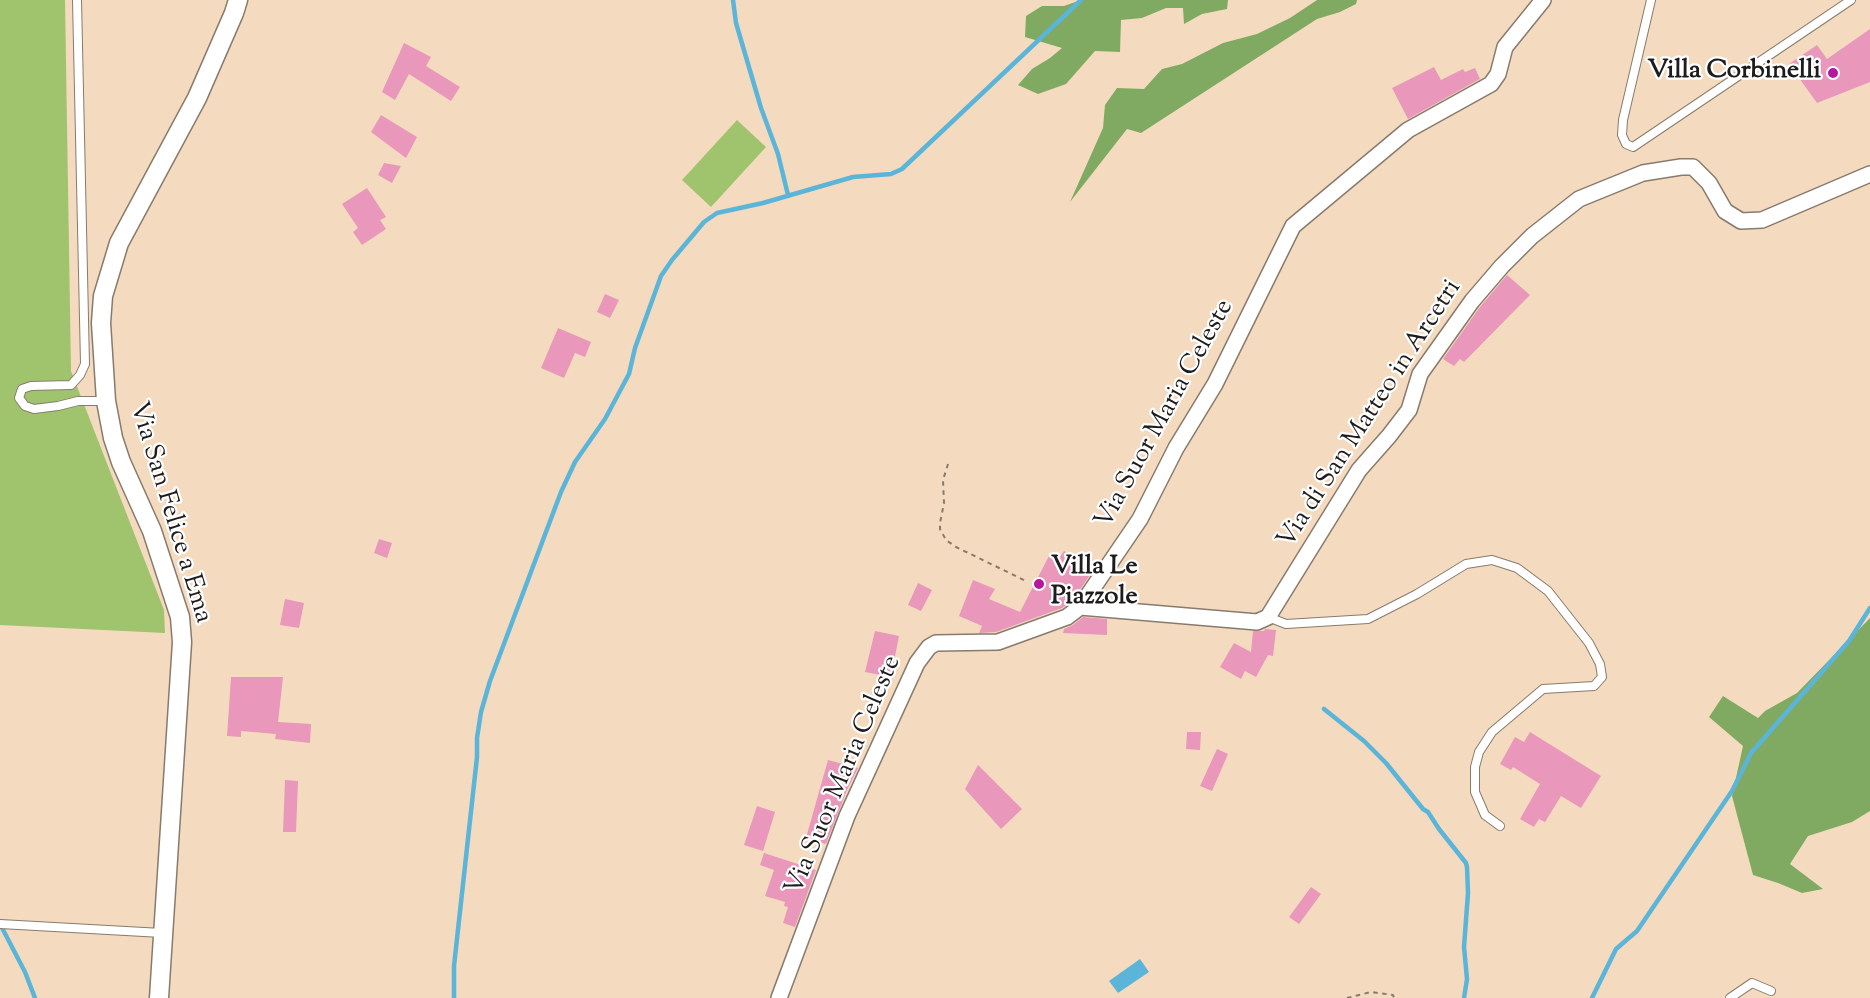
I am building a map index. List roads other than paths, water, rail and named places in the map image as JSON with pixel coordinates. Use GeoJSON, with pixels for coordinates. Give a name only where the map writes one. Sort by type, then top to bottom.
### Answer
{"type":"FeatureCollection","features":[{"type":"Feature","properties":{"kind":"street","name":"Via San Felice a Ema"},"geometry":{"type":"LineString","coordinates":[[159,998],[182,642],[180,617],[152,531],[121,462],[113,438],[106,401],[101,323],[103,296],[119,243],[197,98],[238,0]]}},
{"type":"Feature","properties":{"kind":"street","name":"Via Suor Maria Celeste"},"geometry":{"type":"LineString","coordinates":[[779,998],[847,816],[917,663],[929,647],[936,643],[998,642],[1067,617],[1080,607],[1140,519],[1176,448],[1215,384],[1293,226],[1408,130],[1491,84],[1498,74],[1505,47],[1543,0]]}},
{"type":"Feature","properties":{"kind":"street","name":"Via di San Matteo in Arcetri"},"geometry":{"type":"LineString","coordinates":[[1268,617],[1359,470],[1409,410],[1420,374],[1473,301],[1502,266],[1532,236],[1579,199],[1643,172],[1681,166],[1693,167],[1709,183],[1725,211],[1741,221],[1762,220],[1870,174]]}},
{"type":"Feature","properties":{"kind":"street"},"geometry":{"type":"LineString","coordinates":[[1080,607],[1257,622],[1268,617]]}},
{"type":"Feature","properties":{"kind":"lane"},"geometry":{"type":"LineString","coordinates":[[77,0],[86,364],[80,375],[70,385],[31,386],[22,389],[19,398],[25,406],[34,409],[78,401],[106,401]]}},
{"type":"Feature","properties":{"kind":"lane"},"geometry":{"type":"LineString","coordinates":[[1652,0],[1623,120],[1623,135],[1626,144],[1633,147],[1851,0]]}},
{"type":"Feature","properties":{"kind":"lane"},"geometry":{"type":"LineString","coordinates":[[1268,617],[1286,624],[1368,619],[1417,594],[1466,564],[1492,560],[1517,568],[1548,591],[1588,643],[1599,664],[1602,677],[1594,686],[1543,690],[1492,732],[1479,752],[1475,767],[1475,792],[1485,815],[1500,826]]}},
{"type":"Feature","properties":{"kind":"lane"},"geometry":{"type":"LineString","coordinates":[[0,924],[162,933]]}},
{"type":"Feature","properties":{"kind":"lane"},"geometry":{"type":"LineString","coordinates":[[1730,998],[1752,983],[1771,991]]}},
{"type":"Feature","properties":{"kind":"water"},"geometry":{"type":"Polygon","coordinates":[[[1140,959],[1149,972],[1118,993],[1109,981],[1140,959]]]}},
{"type":"Feature","properties":{"kind":"waterway"},"geometry":{"type":"LineString","coordinates":[[733,0],[736,23],[761,108],[778,154],[788,195]]}},
{"type":"Feature","properties":{"kind":"waterway"},"geometry":{"type":"LineString","coordinates":[[454,998],[454,966],[481,712],[490,681],[561,492],[575,462],[605,419],[629,374],[635,348],[661,276],[704,222],[717,213],[763,203],[853,177],[891,174],[902,169],[1081,0]]}},
{"type":"Feature","properties":{"kind":"waterway"},"geometry":{"type":"LineString","coordinates":[[1592,998],[1616,949],[1637,931],[1732,791],[1751,753],[1849,641],[1870,608]]}},
{"type":"Feature","properties":{"kind":"waterway"},"geometry":{"type":"LineString","coordinates":[[1324,709],[1364,741],[1386,763],[1423,809],[1428,812],[1466,863],[1468,893],[1464,947],[1467,979],[1464,998]]}},
{"type":"Feature","properties":{"kind":"waterway"},"geometry":{"type":"LineString","coordinates":[[0,924],[25,972],[35,998]]}},
{"type":"Feature","properties":{"kind":"place","name":"Villa Corbinelli"},"geometry":{"type":"Point","coordinates":[1833,73]}},
{"type":"Feature","properties":{"kind":"place","name":"Villa Le Piazzole"},"geometry":{"type":"Point","coordinates":[1039,584]}}]}
